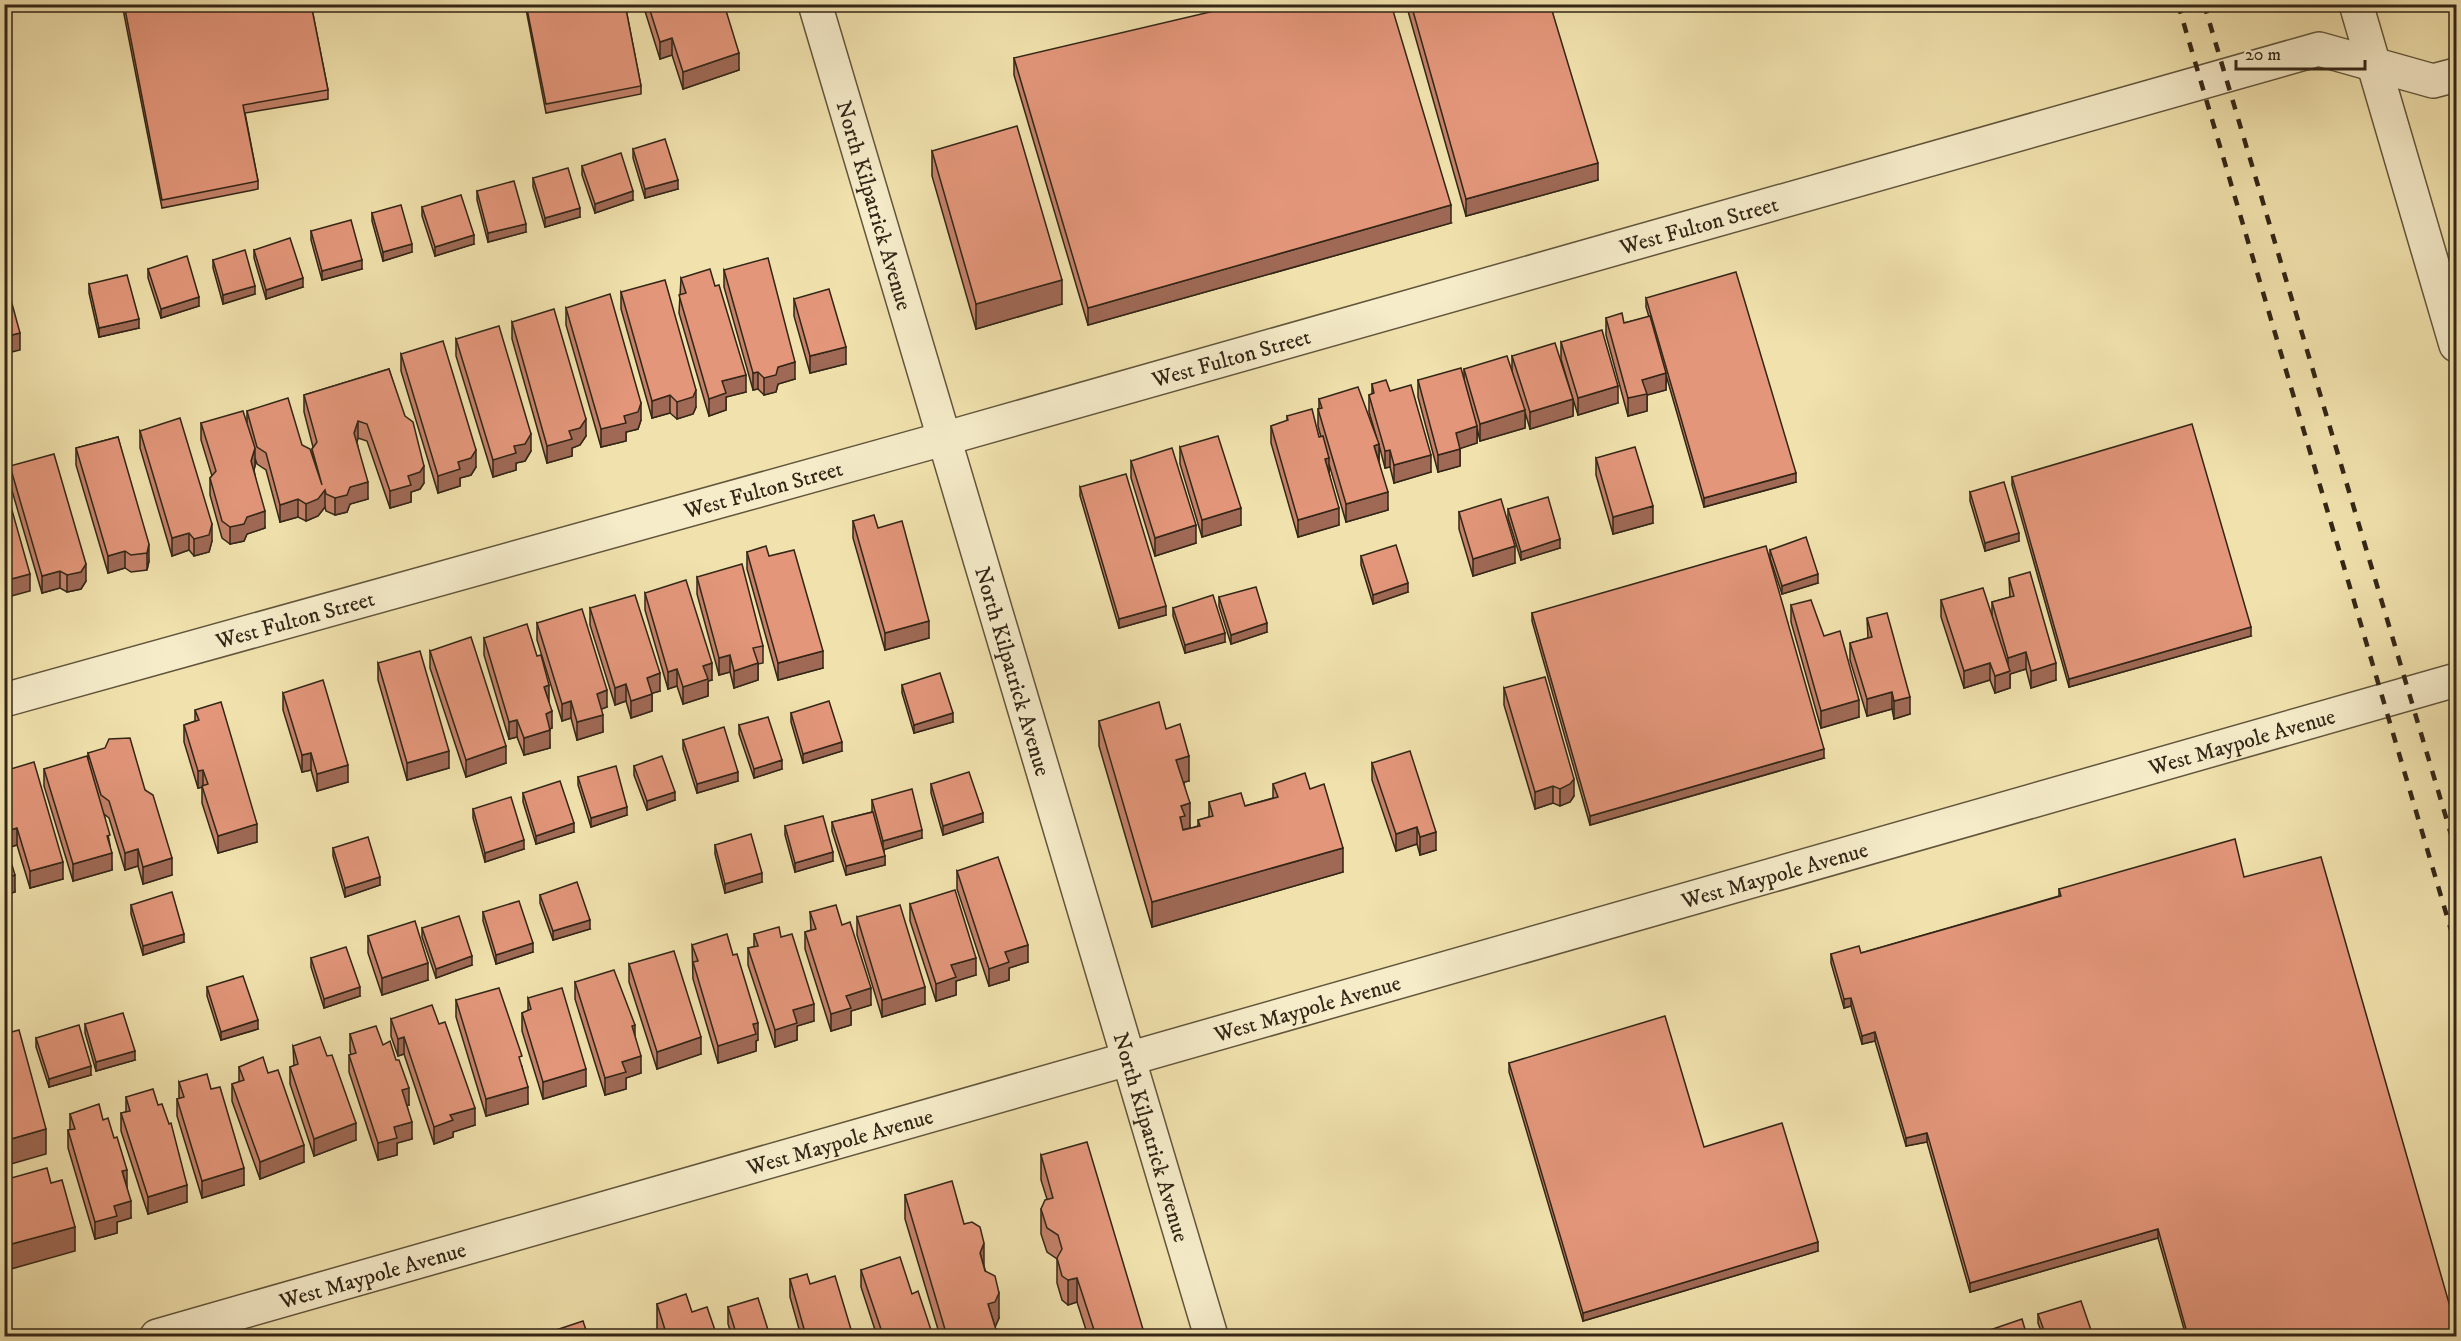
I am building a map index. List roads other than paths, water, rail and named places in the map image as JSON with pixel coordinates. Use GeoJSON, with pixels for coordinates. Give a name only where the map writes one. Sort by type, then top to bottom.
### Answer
{"type":"FeatureCollection","features":[{"type":"Feature","properties":{"kind":"street","name":"North Kilpatrick Avenue"},"geometry":{"type":"LineString","coordinates":[[815,4],[1211,1336]]}},
{"type":"Feature","properties":{"kind":"street"},"geometry":{"type":"LineString","coordinates":[[2356,4],[2457,345]]}},
{"type":"Feature","properties":{"kind":"street","name":"West Fulton Street"},"geometry":{"type":"LineString","coordinates":[[4,700],[943,439],[2319,49],[2374,67],[2433,81],[2457,75]]}},
{"type":"Feature","properties":{"kind":"street","name":"West Maypole Avenue"},"geometry":{"type":"LineString","coordinates":[[157,1336],[2457,680]]}},
{"type":"Feature","properties":{"kind":"railway"},"geometry":{"type":"LineString","coordinates":[[2178,4],[2456,947]]}},
{"type":"Feature","properties":{"kind":"railway"},"geometry":{"type":"LineString","coordinates":[[2204,4],[2456,851]]}}]}
